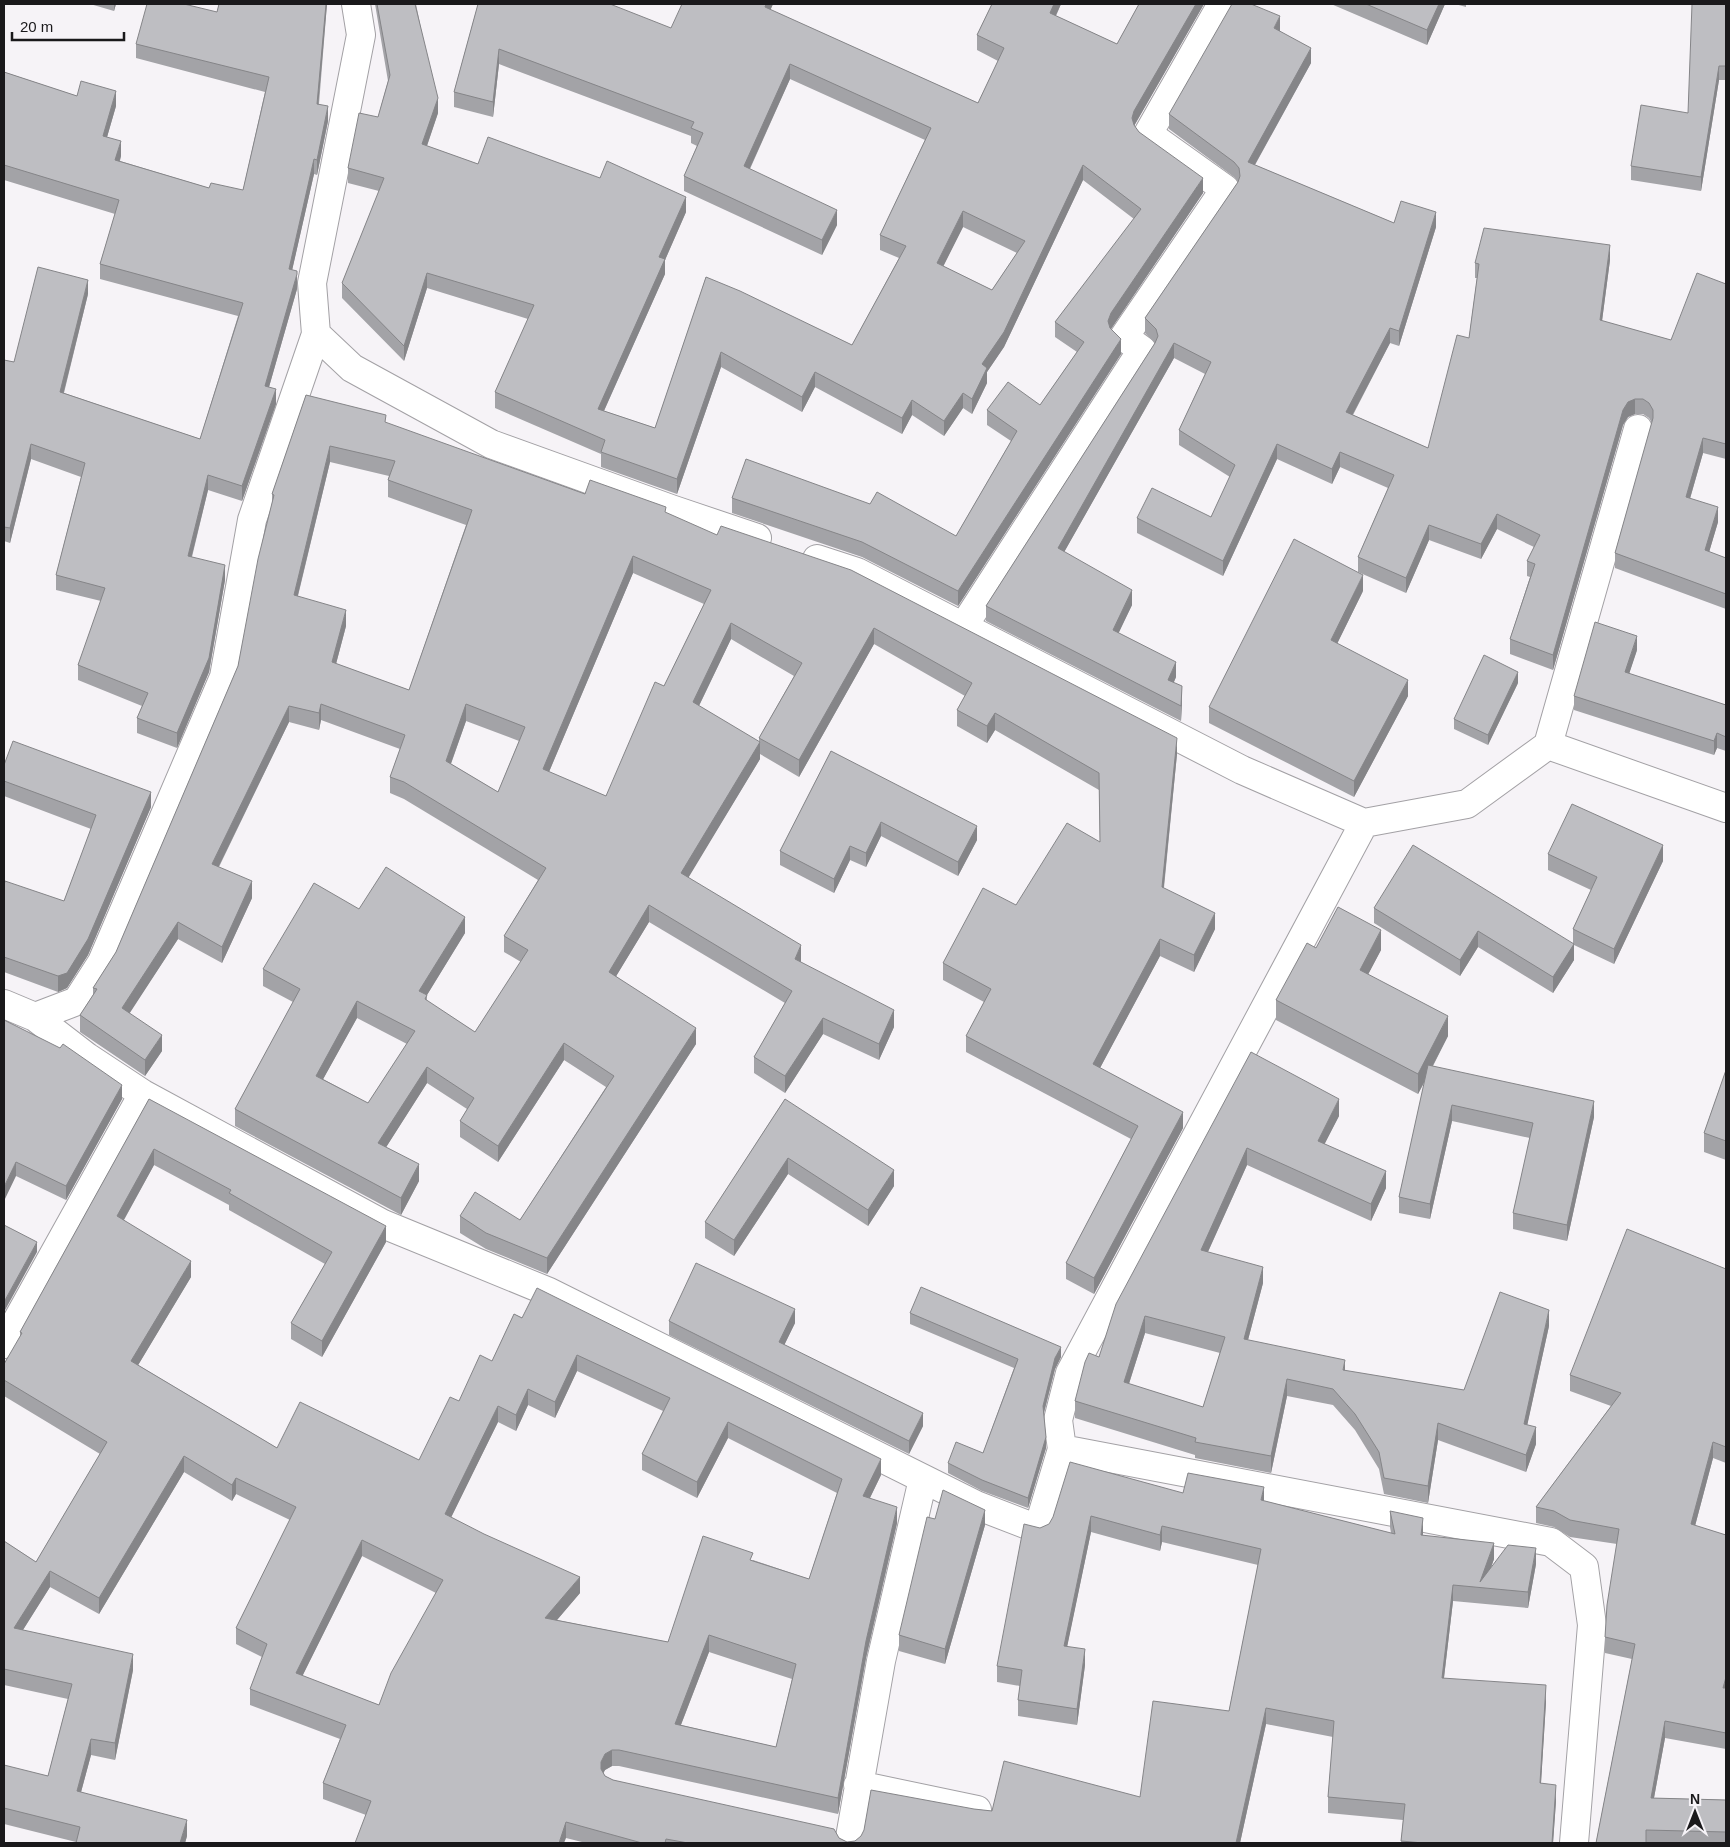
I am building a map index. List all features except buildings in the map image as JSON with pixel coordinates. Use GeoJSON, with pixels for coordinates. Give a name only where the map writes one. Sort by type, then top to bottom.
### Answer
{"type":"FeatureCollection","features":[{"type":"Feature","properties":{"kind":"street"},"geometry":{"type":"LineString","coordinates":[[35,1017],[77,1001],[102,962],[224,677],[252,520],[316,334],[312,283],[362,35],[356,4]]}},
{"type":"Feature","properties":{"kind":"street"},"geometry":{"type":"LineString","coordinates":[[963,627],[1142,350],[1124,337],[1225,189],[1148,134],[1222,4]]}},
{"type":"Feature","properties":{"kind":"street"},"geometry":{"type":"LineString","coordinates":[[316,334],[352,368],[491,444],[671,509],[857,572],[1242,770],[1364,822],[1467,804],[1548,746],[1638,429]]}},
{"type":"Feature","properties":{"kind":"street"},"geometry":{"type":"LineString","coordinates":[[1548,746],[1726,808]]}},
{"type":"Feature","properties":{"kind":"street"},"geometry":{"type":"LineString","coordinates":[[4,1004],[35,1017],[88,1057],[143,1094],[383,1224],[549,1292],[976,1505],[1038,1529],[1062,1449],[1058,1420],[1070,1373],[1364,822]]}},
{"type":"Feature","properties":{"kind":"street"},"geometry":{"type":"LineString","coordinates":[[4,1344],[143,1094]]}},
{"type":"Feature","properties":{"kind":"street"},"geometry":{"type":"LineString","coordinates":[[1062,1449],[1551,1542],[1584,1567],[1592,1624],[1574,1843]]}},
{"type":"Feature","properties":{"kind":"street"},"geometry":{"type":"LineString","coordinates":[[843,1834],[858,1786],[880,1661],[923,1478]]}},
{"type":"Feature","properties":{"kind":"street"},"geometry":{"type":"LineString","coordinates":[[858,1786],[977,1810]]}}]}
